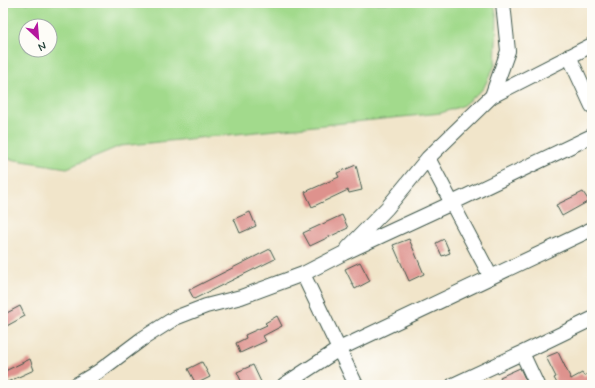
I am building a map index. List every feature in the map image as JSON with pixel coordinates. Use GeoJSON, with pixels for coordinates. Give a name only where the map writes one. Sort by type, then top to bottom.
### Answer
{"type":"FeatureCollection","features":[{"type":"Feature","properties":{"kind":"street"},"geometry":{"type":"LineString","coordinates":[[492,96],[508,50],[503,3]]}},
{"type":"Feature","properties":{"kind":"street"},"geometry":{"type":"LineString","coordinates":[[344,253],[387,208],[428,158],[492,96],[592,45]]}},
{"type":"Feature","properties":{"kind":"street"},"geometry":{"type":"LineString","coordinates":[[569,56],[592,106]]}},
{"type":"Feature","properties":{"kind":"street"},"geometry":{"type":"LineString","coordinates":[[76,385],[98,372],[142,339],[175,318],[206,306],[241,296],[303,274],[344,253],[452,204],[592,136]]}},
{"type":"Feature","properties":{"kind":"street"},"geometry":{"type":"LineString","coordinates":[[428,158],[491,277]]}},
{"type":"Feature","properties":{"kind":"street"},"geometry":{"type":"LineString","coordinates":[[284,385],[339,349],[592,229]]}},
{"type":"Feature","properties":{"kind":"street"},"geometry":{"type":"LineString","coordinates":[[303,274],[356,385]]}},
{"type":"Feature","properties":{"kind":"street"},"geometry":{"type":"LineString","coordinates":[[453,385],[592,319]]}},
{"type":"Feature","properties":{"kind":"street"},"geometry":{"type":"LineString","coordinates":[[522,353],[537,385]]}},
{"type":"Feature","properties":{"kind":"green space"},"geometry":{"type":"Polygon","coordinates":[[[3,3],[494,3],[497,19],[495,65],[483,89],[462,106],[441,113],[120,146],[67,168],[3,158],[3,3]]]}},
{"type":"Feature","properties":{"kind":"building"},"geometry":{"type":"Polygon","coordinates":[[[356,165],[362,190],[349,193],[348,190],[312,207],[305,192],[339,177],[337,173],[356,165]]]}},
{"type":"Feature","properties":{"kind":"building"},"geometry":{"type":"Polygon","coordinates":[[[583,192],[589,201],[562,216],[556,205],[583,192]]]}},
{"type":"Feature","properties":{"kind":"building"},"geometry":{"type":"Polygon","coordinates":[[[250,212],[256,226],[240,233],[234,219],[250,212]]]}},
{"type":"Feature","properties":{"kind":"building"},"geometry":{"type":"Polygon","coordinates":[[[342,215],[348,228],[310,246],[303,233],[342,215]]]}},
{"type":"Feature","properties":{"kind":"building"},"geometry":{"type":"Polygon","coordinates":[[[409,239],[424,274],[409,281],[393,245],[409,239]]]}},
{"type":"Feature","properties":{"kind":"building"},"geometry":{"type":"Polygon","coordinates":[[[444,239],[450,253],[442,256],[436,243],[444,239]]]}},
{"type":"Feature","properties":{"kind":"building"},"geometry":{"type":"Polygon","coordinates":[[[270,249],[275,259],[194,299],[189,290],[270,249]]]}},
{"type":"Feature","properties":{"kind":"building"},"geometry":{"type":"Polygon","coordinates":[[[360,262],[370,281],[355,289],[345,269],[360,262]]]}},
{"type":"Feature","properties":{"kind":"building"},"geometry":{"type":"Polygon","coordinates":[[[20,306],[25,316],[3,328],[3,315],[20,306]]]}},
{"type":"Feature","properties":{"kind":"building"},"geometry":{"type":"Polygon","coordinates":[[[277,316],[282,326],[263,336],[266,341],[240,353],[236,343],[246,338],[245,335],[267,325],[265,323],[277,316]]]}},
{"type":"Feature","properties":{"kind":"building"},"geometry":{"type":"Polygon","coordinates":[[[558,352],[571,379],[582,373],[584,376],[592,371],[592,383],[588,385],[558,385],[554,378],[556,377],[546,357],[558,352]]]}},
{"type":"Feature","properties":{"kind":"building"},"geometry":{"type":"Polygon","coordinates":[[[30,359],[34,370],[3,384],[3,372],[30,359]]]}},
{"type":"Feature","properties":{"kind":"building"},"geometry":{"type":"Polygon","coordinates":[[[202,362],[210,377],[196,384],[188,369],[202,362]]]}},
{"type":"Feature","properties":{"kind":"building"},"geometry":{"type":"Polygon","coordinates":[[[253,365],[261,382],[254,385],[243,385],[237,372],[253,365]]]}},
{"type":"Feature","properties":{"kind":"building"},"geometry":{"type":"Polygon","coordinates":[[[520,368],[528,385],[503,385],[500,377],[520,368]]]}}]}
